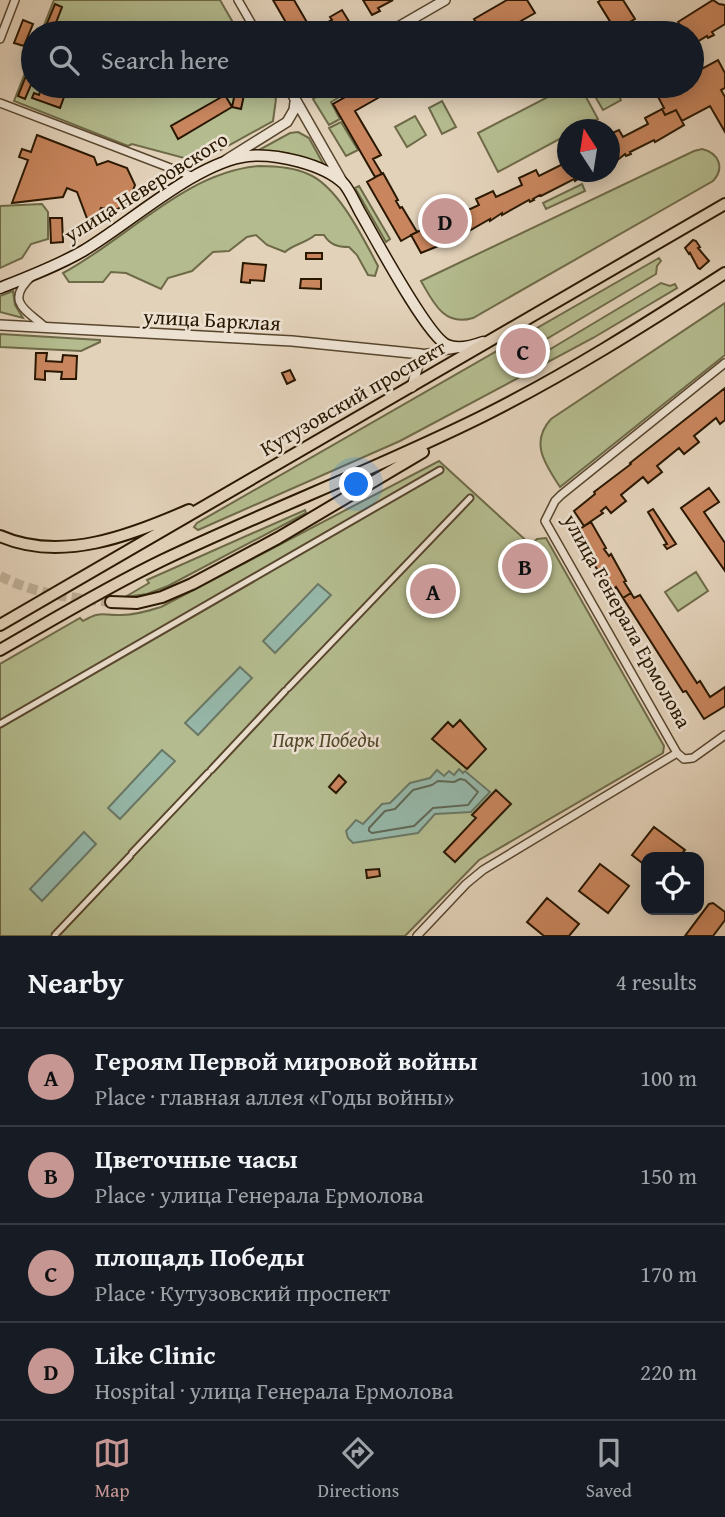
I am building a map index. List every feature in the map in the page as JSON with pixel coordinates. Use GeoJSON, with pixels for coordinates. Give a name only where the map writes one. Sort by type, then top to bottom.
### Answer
{"type":"FeatureCollection","features":[{"type":"Feature","properties":{"kind":"main road"},"geometry":{"type":"LineString","coordinates":[[218,165],[251,156],[280,157],[303,163],[344,184],[432,331],[444,344],[464,347],[490,340]]}},
{"type":"Feature","properties":{"kind":"main road","name":"улица Неверовского"},"geometry":{"type":"LineString","coordinates":[[0,288],[84,251],[131,216],[218,165]]}},
{"type":"Feature","properties":{"kind":"main road","name":"Кутузовский проспект"},"geometry":{"type":"LineString","coordinates":[[0,625],[725,204]]}},
{"type":"Feature","properties":{"kind":"main road"},"geometry":{"type":"LineString","coordinates":[[111,602],[137,603],[192,584],[278,538],[484,416],[598,354],[725,273]]}},
{"type":"Feature","properties":{"kind":"main road"},"geometry":{"type":"LineString","coordinates":[[0,650],[160,561],[388,462],[484,416]]}},
{"type":"Feature","properties":{"kind":"main road"},"geometry":{"type":"LineString","coordinates":[[0,536],[15,542],[95,544],[125,536],[242,486]]}},
{"type":"Feature","properties":{"kind":"street"},"geometry":{"type":"LineString","coordinates":[[0,39],[15,0]]}},
{"type":"Feature","properties":{"kind":"street"},"geometry":{"type":"LineString","coordinates":[[238,0],[250,21]]}},
{"type":"Feature","properties":{"kind":"street"},"geometry":{"type":"LineString","coordinates":[[409,21],[445,0]]}},
{"type":"Feature","properties":{"kind":"street"},"geometry":{"type":"LineString","coordinates":[[295,100],[344,184]]}},
{"type":"Feature","properties":{"kind":"street","name":"улица Неверовского"},"geometry":{"type":"LineString","coordinates":[[218,165],[287,122],[294,110],[295,100]]}},
{"type":"Feature","properties":{"kind":"street"},"geometry":{"type":"LineString","coordinates":[[0,103],[195,178]]}},
{"type":"Feature","properties":{"kind":"street"},"geometry":{"type":"LineString","coordinates":[[34,274],[22,287],[21,305],[28,316],[46,328]]}},
{"type":"Feature","properties":{"kind":"street","name":"улица Барклая"},"geometry":{"type":"LineString","coordinates":[[0,325],[292,341],[421,354]]}},
{"type":"Feature","properties":{"kind":"street"},"geometry":{"type":"LineString","coordinates":[[412,387],[421,354],[464,347]]}},
{"type":"Feature","properties":{"kind":"street","name":"улица Генерала Ермолова"},"geometry":{"type":"LineString","coordinates":[[677,753],[545,521],[551,507],[561,495],[725,363]]}},
{"type":"Feature","properties":{"kind":"street"},"geometry":{"type":"LineString","coordinates":[[0,724],[440,470]]}},
{"type":"Feature","properties":{"kind":"street"},"geometry":{"type":"LineString","coordinates":[[55,935],[470,498]]}},
{"type":"Feature","properties":{"kind":"street"},"geometry":{"type":"LineString","coordinates":[[417,936],[466,884],[483,870],[677,753],[684,759],[693,758],[725,735]]}},
{"type":"Feature","properties":{"kind":"green space"},"geometry":{"type":"Polygon","coordinates":[[[54,0],[220,0],[232,21],[46,21],[54,0]]]}},
{"type":"Feature","properties":{"kind":"green space"},"geometry":{"type":"Polygon","coordinates":[[[21,83],[21,98],[276,99],[273,121],[199,162],[132,144],[128,146],[14,101],[21,83]]]}},
{"type":"Feature","properties":{"kind":"green space"},"geometry":{"type":"Polygon","coordinates":[[[338,98],[331,102],[340,119],[329,125],[313,99],[338,98]]]}},
{"type":"Feature","properties":{"kind":"green space"},"geometry":{"type":"Polygon","coordinates":[[[546,98],[587,98],[598,119],[557,119],[557,140],[498,172],[478,133],[546,98]]]}},
{"type":"Feature","properties":{"kind":"green space"},"geometry":{"type":"Polygon","coordinates":[[[596,98],[620,98],[621,100],[603,110],[596,98]]]}},
{"type":"Feature","properties":{"kind":"green space"},"geometry":{"type":"Polygon","coordinates":[[[442,101],[456,127],[442,134],[429,108],[442,101]]]}},
{"type":"Feature","properties":{"kind":"green space"},"geometry":{"type":"Polygon","coordinates":[[[415,116],[426,135],[407,147],[395,127],[415,116]]]}},
{"type":"Feature","properties":{"kind":"green space"},"geometry":{"type":"Polygon","coordinates":[[[341,122],[358,150],[346,156],[329,128],[341,122]]]}},
{"type":"Feature","properties":{"kind":"green space"},"geometry":{"type":"Polygon","coordinates":[[[298,132],[309,138],[325,167],[287,153],[257,151],[290,133],[298,132]]]}},
{"type":"Feature","properties":{"kind":"green space"},"geometry":{"type":"Polygon","coordinates":[[[702,149],[713,154],[718,162],[719,171],[713,181],[473,318],[463,320],[447,316],[435,304],[421,281],[694,151],[702,149]]]}},
{"type":"Feature","properties":{"kind":"green space"},"geometry":{"type":"Polygon","coordinates":[[[259,166],[284,167],[319,180],[349,214],[378,266],[375,276],[368,275],[357,255],[349,247],[335,245],[324,235],[315,235],[285,252],[267,245],[256,235],[247,237],[229,251],[213,252],[192,271],[168,278],[161,289],[126,273],[111,272],[103,282],[69,282],[63,273],[157,209],[206,180],[259,166]]]}},
{"type":"Feature","properties":{"kind":"green space"},"geometry":{"type":"Polygon","coordinates":[[[582,184],[585,191],[546,209],[543,203],[582,184]]]}},
{"type":"Feature","properties":{"kind":"green space"},"geometry":{"type":"Polygon","coordinates":[[[359,186],[390,239],[386,242],[355,188],[359,186]]]}},
{"type":"Feature","properties":{"kind":"green space"},"geometry":{"type":"Polygon","coordinates":[[[42,204],[48,212],[48,239],[31,244],[22,258],[0,268],[0,206],[42,204]]]}},
{"type":"Feature","properties":{"kind":"green space"},"geometry":{"type":"Polygon","coordinates":[[[659,258],[661,261],[656,274],[506,363],[512,372],[661,283],[670,286],[675,284],[677,288],[593,338],[400,441],[198,530],[194,527],[197,523],[659,258]]]}},
{"type":"Feature","properties":{"kind":"green space"},"geometry":{"type":"Polygon","coordinates":[[[13,291],[15,305],[23,318],[0,312],[0,296],[13,291]]]}},
{"type":"Feature","properties":{"kind":"green space"},"geometry":{"type":"Polygon","coordinates":[[[725,303],[725,355],[560,487],[545,462],[540,445],[544,428],[551,419],[725,303]]]}},
{"type":"Feature","properties":{"kind":"green space"},"geometry":{"type":"Polygon","coordinates":[[[0,334],[100,342],[81,351],[0,347],[0,334]]]}},
{"type":"Feature","properties":{"kind":"green space","name":"Парк Победы"},"geometry":{"type":"Polygon","coordinates":[[[439,461],[531,545],[537,539],[546,538],[664,746],[663,753],[479,860],[405,936],[0,936],[0,664],[80,618],[83,621],[98,615],[131,614],[161,607],[439,461]]]}},
{"type":"Feature","properties":{"kind":"green space"},"geometry":{"type":"Polygon","coordinates":[[[305,510],[306,513],[168,586],[147,594],[125,597],[149,583],[147,580],[305,510]]]}},
{"type":"Feature","properties":{"kind":"green space"},"geometry":{"type":"Polygon","coordinates":[[[696,572],[708,591],[678,611],[665,592],[696,572]]]}},
{"type":"Feature","properties":{"kind":"water"},"geometry":{"type":"Polygon","coordinates":[[[318,584],[331,595],[275,653],[263,641],[318,584]]]}},
{"type":"Feature","properties":{"kind":"water"},"geometry":{"type":"Polygon","coordinates":[[[240,667],[252,678],[198,735],[185,723],[240,667]]]}},
{"type":"Feature","properties":{"kind":"water"},"geometry":{"type":"Polygon","coordinates":[[[162,750],[175,761],[120,819],[108,808],[162,750]]]}},
{"type":"Feature","properties":{"kind":"water"},"geometry":{"type":"Polygon","coordinates":[[[459,769],[490,792],[471,812],[435,814],[418,833],[353,843],[348,838],[346,831],[356,820],[363,824],[382,804],[390,803],[410,783],[430,778],[437,770],[444,776],[449,771],[454,775],[459,769]]]}},
{"type":"Feature","properties":{"kind":"water"},"geometry":{"type":"Polygon","coordinates":[[[84,832],[96,844],[42,901],[30,889],[84,832]]]}},
{"type":"Feature","properties":{"kind":"building"},"geometry":{"type":"Polygon","coordinates":[[[273,0],[294,0],[306,21],[285,21],[273,0]]]}},
{"type":"Feature","properties":{"kind":"building"},"geometry":{"type":"Polygon","coordinates":[[[363,0],[393,0],[378,8],[380,11],[372,15],[363,0]]]}},
{"type":"Feature","properties":{"kind":"building"},"geometry":{"type":"Polygon","coordinates":[[[507,0],[527,0],[535,13],[521,21],[474,19],[507,0]]]}},
{"type":"Feature","properties":{"kind":"building"},"geometry":{"type":"Polygon","coordinates":[[[623,0],[635,19],[610,21],[598,2],[623,0]]]}},
{"type":"Feature","properties":{"kind":"building"},"geometry":{"type":"Polygon","coordinates":[[[713,0],[725,5],[725,24],[708,38],[704,38],[704,21],[680,21],[713,0]]]}},
{"type":"Feature","properties":{"kind":"building"},"geometry":{"type":"Polygon","coordinates":[[[55,4],[62,7],[57,21],[48,21],[55,4]]]}},
{"type":"Feature","properties":{"kind":"building"},"geometry":{"type":"Polygon","coordinates":[[[342,10],[349,21],[330,21],[330,17],[342,10]]]}},
{"type":"Feature","properties":{"kind":"building"},"geometry":{"type":"Polygon","coordinates":[[[21,25],[21,45],[14,43],[21,25]]]}},
{"type":"Feature","properties":{"kind":"building"},"geometry":{"type":"Polygon","coordinates":[[[718,60],[725,73],[725,88],[721,90],[725,97],[725,132],[710,106],[682,121],[676,110],[665,115],[662,109],[664,108],[659,98],[704,98],[704,68],[718,60]]]}},
{"type":"Feature","properties":{"kind":"building"},"geometry":{"type":"Polygon","coordinates":[[[32,98],[64,98],[60,108],[32,98]]]}},
{"type":"Feature","properties":{"kind":"building"},"geometry":{"type":"Polygon","coordinates":[[[220,98],[227,98],[232,107],[178,139],[171,126],[220,98]]]}},
{"type":"Feature","properties":{"kind":"building"},"geometry":{"type":"Polygon","coordinates":[[[234,98],[243,98],[241,109],[232,107],[234,98]]]}},
{"type":"Feature","properties":{"kind":"building"},"geometry":{"type":"Polygon","coordinates":[[[344,98],[378,98],[355,111],[381,155],[373,159],[382,174],[375,177],[333,104],[344,98]]]}},
{"type":"Feature","properties":{"kind":"building"},"geometry":{"type":"Polygon","coordinates":[[[662,109],[665,115],[676,110],[684,125],[620,158],[620,132],[623,137],[648,124],[645,118],[662,109]]]}},
{"type":"Feature","properties":{"kind":"building"},"geometry":{"type":"Polygon","coordinates":[[[37,135],[94,157],[97,165],[108,161],[127,168],[135,185],[128,203],[114,211],[101,208],[98,216],[88,221],[77,192],[67,188],[63,197],[12,203],[28,160],[19,157],[22,149],[31,152],[37,135]]]}},
{"type":"Feature","properties":{"kind":"building"},"geometry":{"type":"Polygon","coordinates":[[[557,167],[557,182],[568,182],[421,253],[411,235],[429,226],[431,229],[437,226],[434,219],[450,211],[453,217],[479,205],[476,199],[493,191],[496,197],[522,185],[519,178],[536,170],[539,176],[557,167]]]}},
{"type":"Feature","properties":{"kind":"building"},"geometry":{"type":"Polygon","coordinates":[[[383,173],[400,208],[402,207],[417,232],[401,241],[367,182],[383,173]]]}},
{"type":"Feature","properties":{"kind":"building"},"geometry":{"type":"Polygon","coordinates":[[[50,218],[62,218],[63,242],[51,243],[50,218]]]}},
{"type":"Feature","properties":{"kind":"building"},"geometry":{"type":"Polygon","coordinates":[[[693,240],[709,261],[700,269],[685,248],[693,240]]]}},
{"type":"Feature","properties":{"kind":"building"},"geometry":{"type":"Polygon","coordinates":[[[306,253],[322,253],[322,259],[306,259],[306,253]]]}},
{"type":"Feature","properties":{"kind":"building"},"geometry":{"type":"Polygon","coordinates":[[[243,263],[266,265],[264,281],[241,282],[243,263]]]}},
{"type":"Feature","properties":{"kind":"building"},"geometry":{"type":"Polygon","coordinates":[[[301,279],[321,279],[321,289],[300,288],[301,279]]]}},
{"type":"Feature","properties":{"kind":"building"},"geometry":{"type":"Polygon","coordinates":[[[36,353],[47,353],[46,361],[62,362],[63,355],[77,356],[76,379],[61,379],[62,372],[45,371],[45,380],[35,379],[36,353]]]}},
{"type":"Feature","properties":{"kind":"building"},"geometry":{"type":"Polygon","coordinates":[[[290,370],[295,380],[287,384],[282,373],[290,370]]]}},
{"type":"Feature","properties":{"kind":"building"},"geometry":{"type":"Polygon","coordinates":[[[725,388],[725,420],[720,424],[716,418],[694,436],[699,442],[684,454],[679,448],[657,466],[662,472],[648,483],[643,477],[621,495],[626,501],[611,513],[606,507],[601,511],[603,513],[584,526],[574,511],[595,494],[594,492],[725,388]]]}},
{"type":"Feature","properties":{"kind":"building"},"geometry":{"type":"Polygon","coordinates":[[[709,488],[719,502],[704,512],[725,543],[725,571],[681,508],[709,488]]]}},
{"type":"Feature","properties":{"kind":"building"},"geometry":{"type":"Polygon","coordinates":[[[653,509],[676,544],[667,549],[664,545],[667,544],[648,512],[653,509]]]}},
{"type":"Feature","properties":{"kind":"building"},"geometry":{"type":"Polygon","coordinates":[[[591,522],[606,548],[604,549],[609,556],[611,554],[626,581],[624,582],[631,593],[623,598],[616,587],[610,591],[575,532],[591,522]]]}},
{"type":"Feature","properties":{"kind":"building"},"geometry":{"type":"Polygon","coordinates":[[[631,593],[634,598],[640,595],[697,683],[700,681],[710,697],[725,687],[725,706],[704,719],[686,691],[683,692],[623,598],[631,593]]]}},
{"type":"Feature","properties":{"kind":"building"},"geometry":{"type":"Polygon","coordinates":[[[460,720],[486,749],[467,769],[432,739],[448,722],[453,727],[460,720]]]}},
{"type":"Feature","properties":{"kind":"building"},"geometry":{"type":"Polygon","coordinates":[[[339,775],[346,782],[336,793],[329,787],[339,775]]]}},
{"type":"Feature","properties":{"kind":"building"},"geometry":{"type":"Polygon","coordinates":[[[496,790],[511,804],[455,862],[444,852],[476,818],[472,815],[496,790]]]}},
{"type":"Feature","properties":{"kind":"building"},"geometry":{"type":"Polygon","coordinates":[[[654,827],[685,850],[641,852],[641,862],[632,855],[654,827]]]}},
{"type":"Feature","properties":{"kind":"building"},"geometry":{"type":"Polygon","coordinates":[[[600,864],[629,886],[608,913],[579,891],[600,864]]]}},
{"type":"Feature","properties":{"kind":"building"},"geometry":{"type":"Polygon","coordinates":[[[379,869],[380,876],[367,878],[366,870],[379,869]]]}},
{"type":"Feature","properties":{"kind":"building"},"geometry":{"type":"Polygon","coordinates":[[[547,898],[579,924],[569,936],[544,936],[527,922],[547,898]]]}},
{"type":"Feature","properties":{"kind":"building"},"geometry":{"type":"Polygon","coordinates":[[[713,903],[725,912],[725,920],[713,936],[685,936],[701,915],[704,915],[709,904],[713,903]]]}},
{"type":"Feature","properties":{"kind":"tunnel"},"geometry":{"type":"LineString","coordinates":[[0,576],[40,591],[111,602]]}},
{"type":"Feature","properties":{"kind":"place","name":"Like Clinic"},"geometry":{"type":"Point","coordinates":[445,221]}},
{"type":"Feature","properties":{"kind":"place","name":"площадь Победы"},"geometry":{"type":"Point","coordinates":[523,351]}},
{"type":"Feature","properties":{"kind":"place","name":"Цветочные часы"},"geometry":{"type":"Point","coordinates":[525,566]}},
{"type":"Feature","properties":{"kind":"place","name":"Героям Первой мировой войны"},"geometry":{"type":"Point","coordinates":[433,591]}}]}
